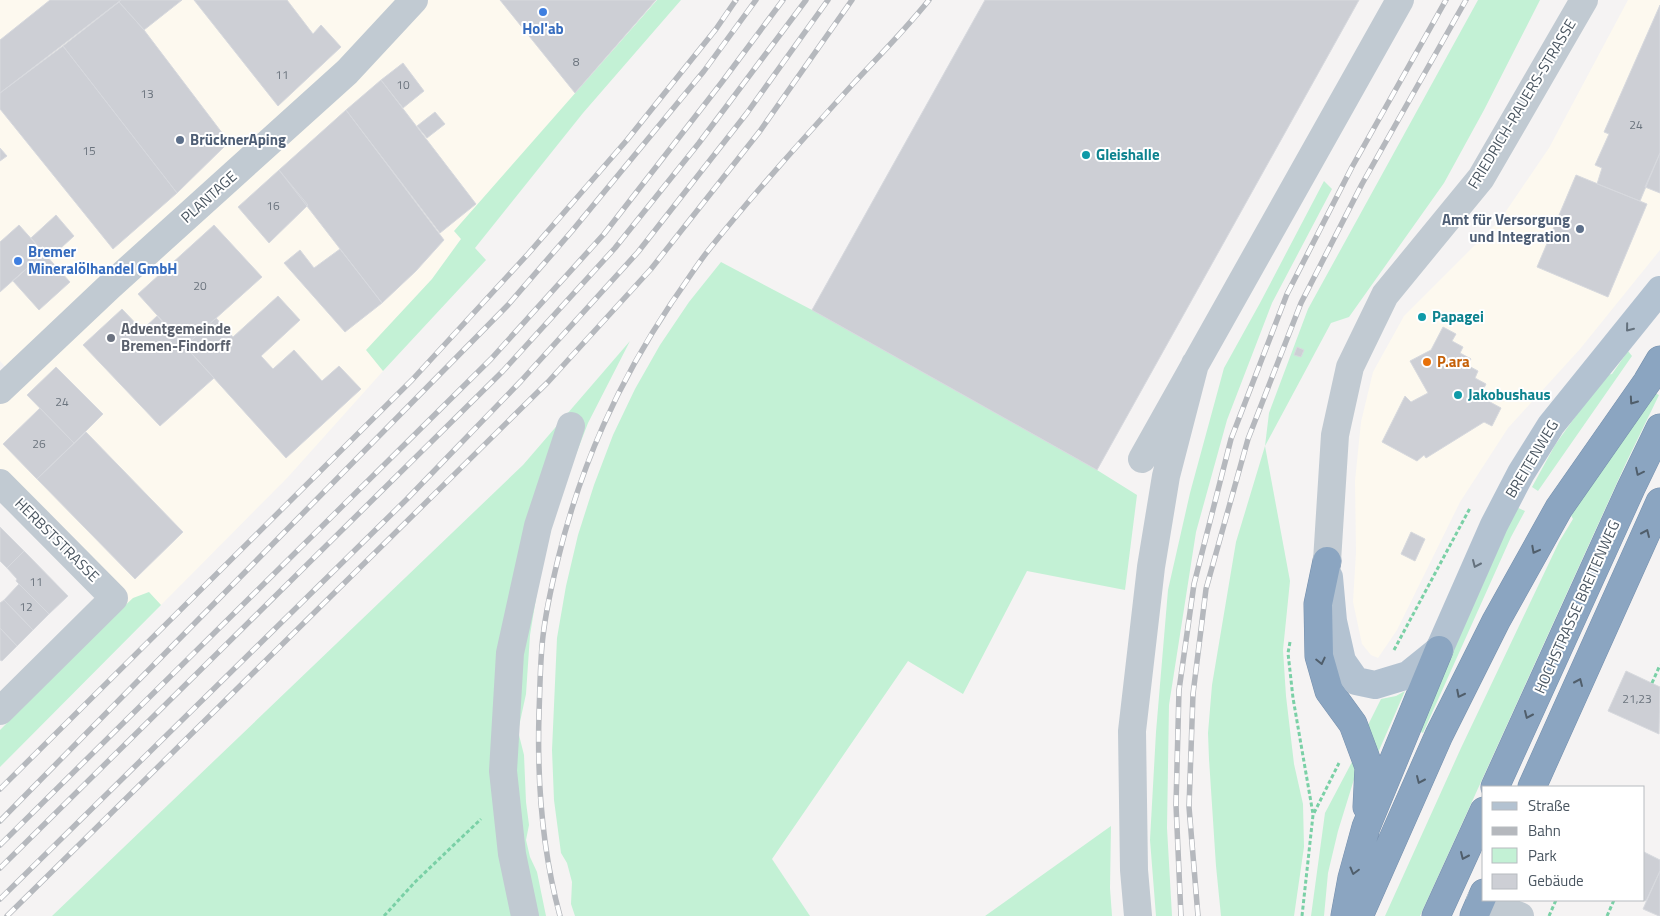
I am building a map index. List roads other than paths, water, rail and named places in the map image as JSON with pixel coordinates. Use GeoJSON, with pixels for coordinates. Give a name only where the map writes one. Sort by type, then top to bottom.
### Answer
{"type":"FeatureCollection","features":[{"type":"Feature","properties":{"kind":"highway"},"geometry":{"type":"LineString","coordinates":[[1359,916],[1440,735],[1496,621],[1559,508],[1660,360]]}},
{"type":"Feature","properties":{"kind":"highway","name":"HOCHSTRASSE BREITENWEG"},"geometry":{"type":"LineString","coordinates":[[1495,786],[1630,488],[1660,428]]}},
{"type":"Feature","properties":{"kind":"highway"},"geometry":{"type":"LineString","coordinates":[[1532,786],[1660,502]]}},
{"type":"Feature","properties":{"kind":"highway"},"geometry":{"type":"LineString","coordinates":[[1327,561],[1318,604],[1319,656],[1329,691],[1356,729],[1369,767],[1366,827]]}},
{"type":"Feature","properties":{"kind":"highway"},"geometry":{"type":"LineString","coordinates":[[1345,916],[1352,878],[1366,827],[1439,650]]}},
{"type":"Feature","properties":{"kind":"highway"},"geometry":{"type":"LineString","coordinates":[[1436,916],[1482,815]]}},
{"type":"Feature","properties":{"kind":"main road","name":"BREITENWEG"},"geometry":{"type":"LineString","coordinates":[[1439,650],[1494,525],[1521,473],[1551,425],[1660,290]]}},
{"type":"Feature","properties":{"kind":"main road"},"geometry":{"type":"LineString","coordinates":[[1327,561],[1334,629],[1342,660],[1356,681],[1375,685],[1408,675],[1439,650]]}},
{"type":"Feature","properties":{"kind":"street","name":"PLANTAGE"},"geometry":{"type":"LineString","coordinates":[[0,390],[110,286],[347,72],[414,0]]}},
{"type":"Feature","properties":{"kind":"street"},"geometry":{"type":"LineString","coordinates":[[1142,459],[1400,0]]}},
{"type":"Feature","properties":{"kind":"street","name":"FRIEDRICH-RAUERS-STRASSE"},"geometry":{"type":"LineString","coordinates":[[1327,561],[1335,435],[1350,367],[1385,295],[1480,178],[1584,0]]}},
{"type":"Feature","properties":{"kind":"street"},"geometry":{"type":"LineString","coordinates":[[1138,916],[1134,870],[1132,732],[1151,567],[1166,476],[1195,364]]}},
{"type":"Feature","properties":{"kind":"street"},"geometry":{"type":"LineString","coordinates":[[525,916],[512,854],[503,771],[510,653],[538,526],[571,426]]}},
{"type":"Feature","properties":{"kind":"street","name":"HERBSTSTRASSE"},"geometry":{"type":"LineString","coordinates":[[0,482],[114,598],[0,712]]}},
{"type":"Feature","properties":{"kind":"street"},"geometry":{"type":"LineString","coordinates":[[1479,903],[1520,916]]}},
{"type":"Feature","properties":{"kind":"railway"},"geometry":{"type":"LineString","coordinates":[[0,789],[412,380],[528,254],[627,140],[716,29],[736,0]]}},
{"type":"Feature","properties":{"kind":"railway"},"geometry":{"type":"LineString","coordinates":[[0,821],[508,305],[572,231],[704,71],[756,0]]}},
{"type":"Feature","properties":{"kind":"railway"},"geometry":{"type":"LineString","coordinates":[[0,845],[491,359],[604,234],[783,0]]}},
{"type":"Feature","properties":{"kind":"railway"},"geometry":{"type":"LineString","coordinates":[[0,868],[503,371],[615,248],[699,143],[806,0]]}},
{"type":"Feature","properties":{"kind":"railway"},"geometry":{"type":"LineString","coordinates":[[0,899],[407,499],[521,381],[638,252],[747,113],[828,0]]}},
{"type":"Feature","properties":{"kind":"railway"},"geometry":{"type":"LineString","coordinates":[[7,916],[548,382],[651,269],[760,131],[852,0]]}},
{"type":"Feature","properties":{"kind":"railway"},"geometry":{"type":"LineString","coordinates":[[560,916],[545,841],[540,790],[541,655],[551,587],[567,524],[590,457],[603,425],[635,363],[672,302],[701,260],[780,165],[929,0]]}},
{"type":"Feature","properties":{"kind":"railway"},"geometry":{"type":"LineString","coordinates":[[1181,916],[1176,805],[1179,690],[1194,584],[1231,439],[1287,294],[1352,167],[1446,0]]}},
{"type":"Feature","properties":{"kind":"railway"},"geometry":{"type":"LineString","coordinates":[[1198,916],[1189,807],[1193,694],[1206,589],[1248,439],[1301,303],[1362,184],[1466,0]]}},
{"type":"Feature","properties":{"kind":"place","name":"Hol'ab"},"geometry":{"type":"Point","coordinates":[543,12]}},
{"type":"Feature","properties":{"kind":"place","name":"BrücknerAping"},"geometry":{"type":"Point","coordinates":[180,140]}},
{"type":"Feature","properties":{"kind":"place","name":"Gleishalle"},"geometry":{"type":"Point","coordinates":[1086,155]}},
{"type":"Feature","properties":{"kind":"place","name":"Amt für Versorgung und Integration"},"geometry":{"type":"Point","coordinates":[1580,229]}},
{"type":"Feature","properties":{"kind":"place","name":"Bremer Mineralölhandel GmbH"},"geometry":{"type":"Point","coordinates":[18,261]}},
{"type":"Feature","properties":{"kind":"place","name":"Papagei"},"geometry":{"type":"Point","coordinates":[1422,317]}},
{"type":"Feature","properties":{"kind":"place","name":"Adventgemeinde Bremen-Findorff"},"geometry":{"type":"Point","coordinates":[111,338]}},
{"type":"Feature","properties":{"kind":"place","name":"P.ara"},"geometry":{"type":"Point","coordinates":[1427,362]}},
{"type":"Feature","properties":{"kind":"place","name":"Jakobushaus"},"geometry":{"type":"Point","coordinates":[1458,395]}}]}
